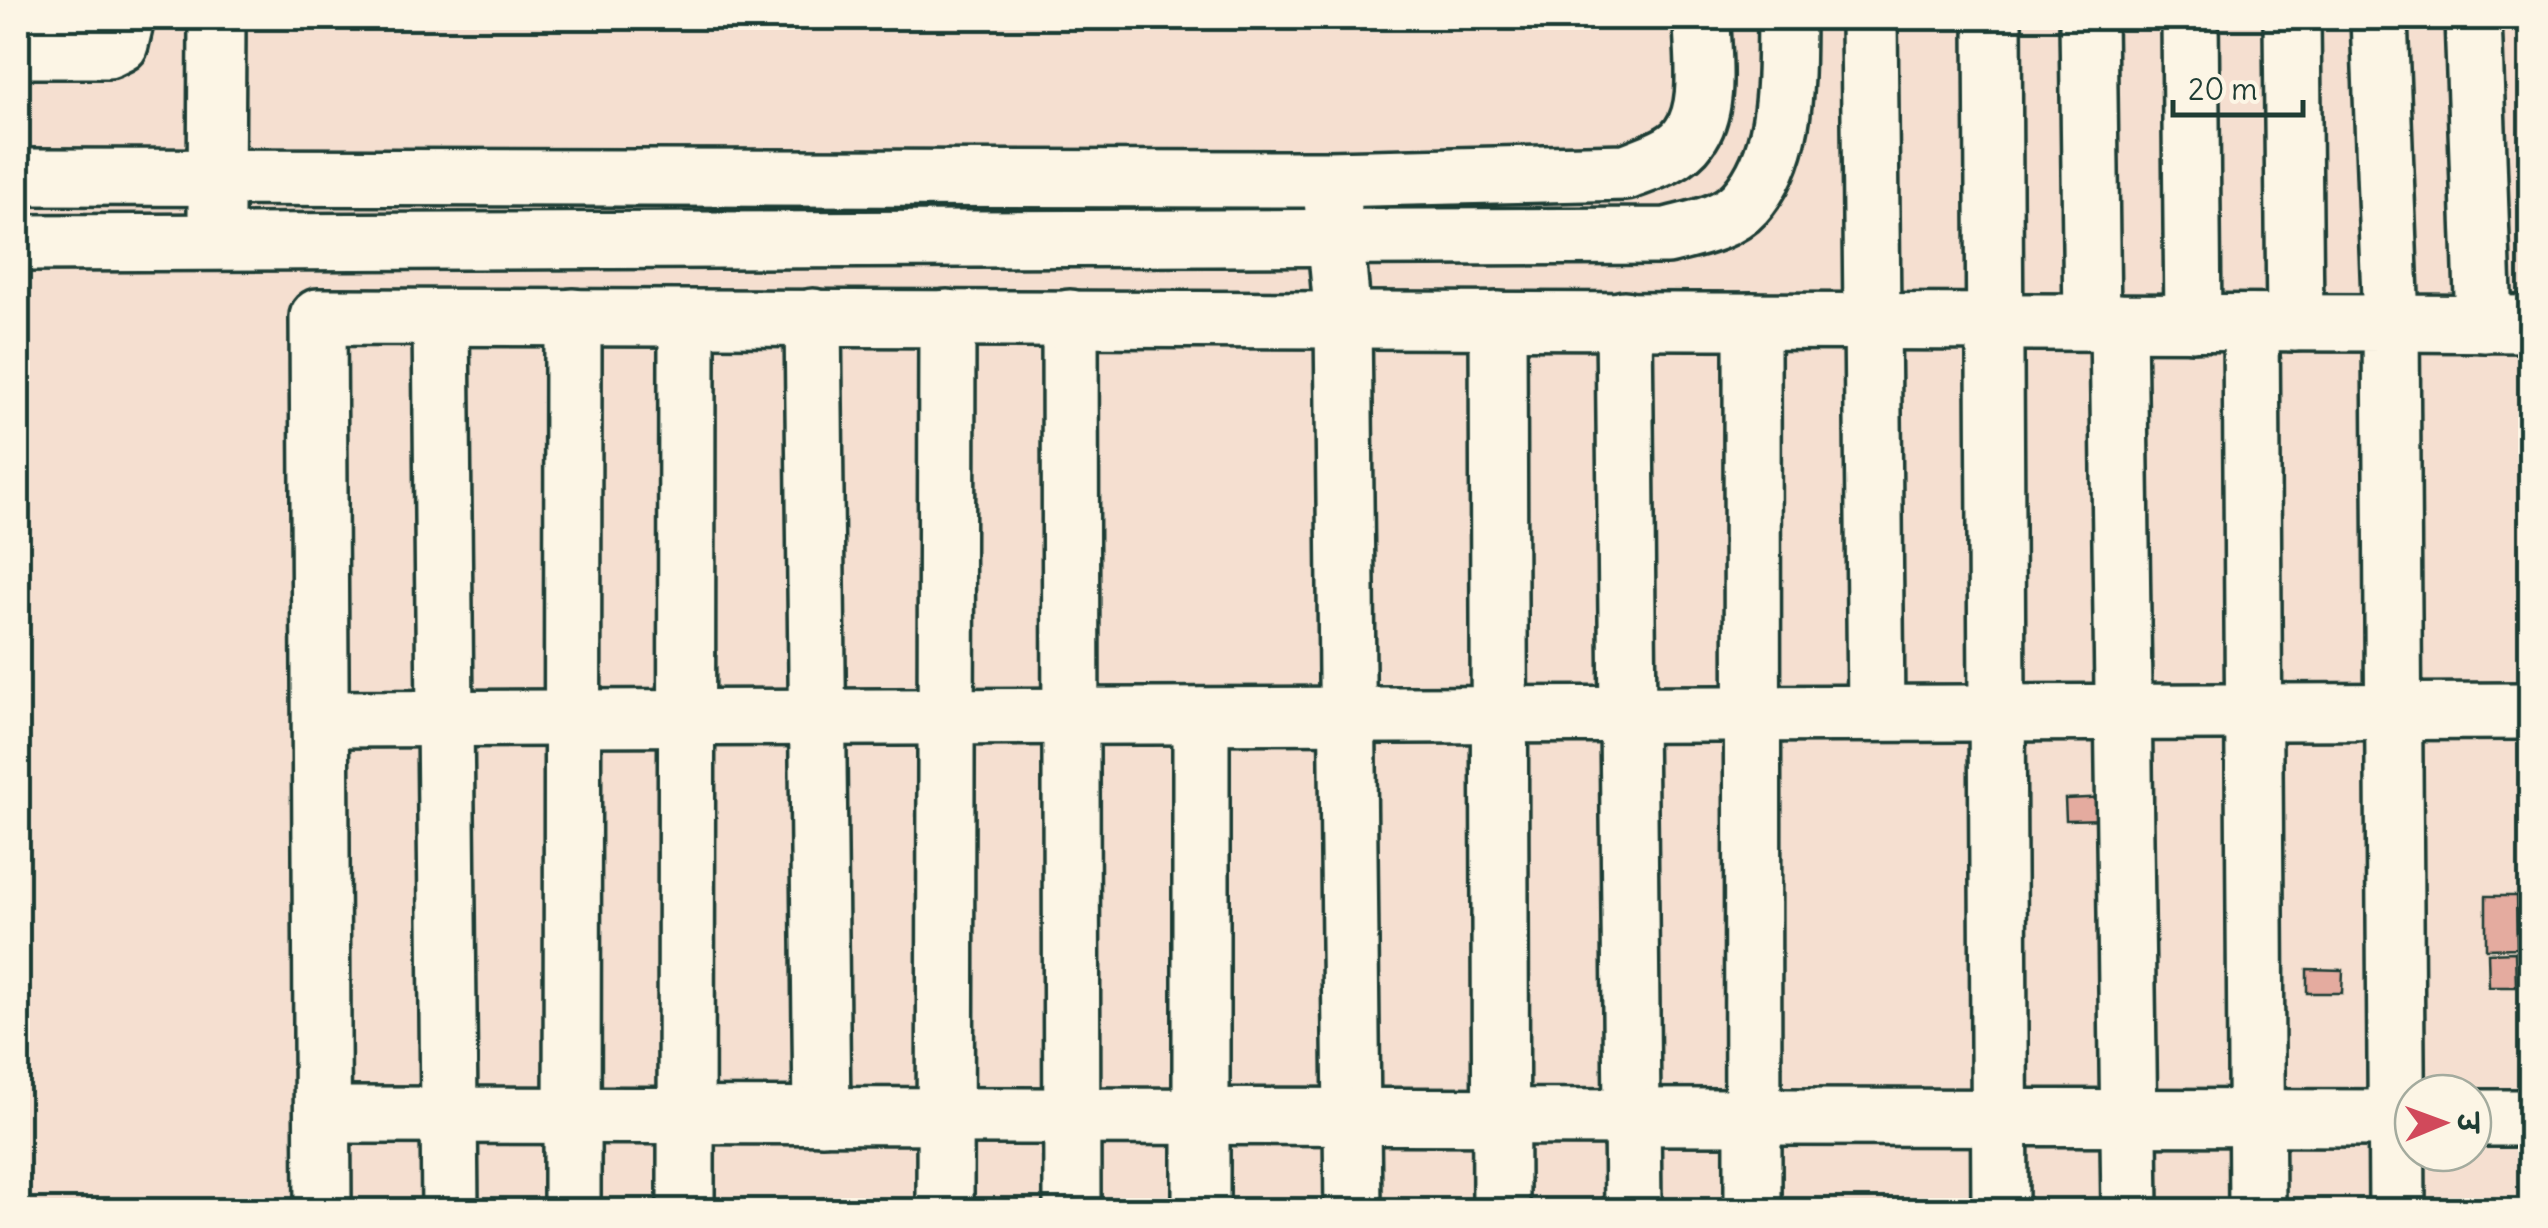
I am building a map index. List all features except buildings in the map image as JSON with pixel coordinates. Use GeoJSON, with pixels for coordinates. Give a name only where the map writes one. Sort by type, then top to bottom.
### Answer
{"type":"FeatureCollection","features":[{"type":"Feature","properties":{"kind":"street"},"geometry":{"type":"LineString","coordinates":[[18,50],[108,50],[120,44],[126,18]]}},
{"type":"Feature","properties":{"kind":"street"},"geometry":{"type":"LineString","coordinates":[[216,242],[217,18]]}},
{"type":"Feature","properties":{"kind":"street"},"geometry":{"type":"LineString","coordinates":[[18,176],[1330,179],[1626,172],[1653,161],[1690,137],[1702,103],[1702,18]]}},
{"type":"Feature","properties":{"kind":"street"},"geometry":{"type":"LineString","coordinates":[[18,242],[1668,236],[1713,224],[1744,204],[1767,168],[1785,104],[1786,18]]}},
{"type":"Feature","properties":{"kind":"street"},"geometry":{"type":"LineString","coordinates":[[1869,18],[1876,713]]}},
{"type":"Feature","properties":{"kind":"street"},"geometry":{"type":"LineString","coordinates":[[1993,18],[2000,1210]]}},
{"type":"Feature","properties":{"kind":"street"},"geometry":{"type":"LineString","coordinates":[[2088,18],[2124,712],[2130,1210]]}},
{"type":"Feature","properties":{"kind":"street"},"geometry":{"type":"LineString","coordinates":[[2190,18],[2193,322]]}},
{"type":"Feature","properties":{"kind":"street"},"geometry":{"type":"LineString","coordinates":[[2257,1210],[2256,712],[2273,323],[2292,18]]}},
{"type":"Feature","properties":{"kind":"street"},"geometry":{"type":"LineString","coordinates":[[2380,18],[2391,323],[2403,1073]]}},
{"type":"Feature","properties":{"kind":"street"},"geometry":{"type":"LineString","coordinates":[[323,1210],[318,317],[2507,324],[2473,18]]}},
{"type":"Feature","properties":{"kind":"street"},"geometry":{"type":"LineString","coordinates":[[1330,179],[1344,320],[1352,1210]]}},
{"type":"Feature","properties":{"kind":"street"},"geometry":{"type":"LineString","coordinates":[[572,1210],[573,317]]}},
{"type":"Feature","properties":{"kind":"street"},"geometry":{"type":"LineString","coordinates":[[441,318],[450,1210]]}},
{"type":"Feature","properties":{"kind":"street"},"geometry":{"type":"LineString","coordinates":[[814,318],[822,1116]]}},
{"type":"Feature","properties":{"kind":"street"},"geometry":{"type":"LineString","coordinates":[[945,1210],[947,318]]}},
{"type":"Feature","properties":{"kind":"street"},"geometry":{"type":"LineString","coordinates":[[1070,318],[1072,1210]]}},
{"type":"Feature","properties":{"kind":"street"},"geometry":{"type":"LineString","coordinates":[[686,1210],[687,319]]}},
{"type":"Feature","properties":{"kind":"street"},"geometry":{"type":"LineString","coordinates":[[1624,319],[1633,1210]]}},
{"type":"Feature","properties":{"kind":"street"},"geometry":{"type":"LineString","coordinates":[[1498,320],[1501,1210]]}},
{"type":"Feature","properties":{"kind":"street"},"geometry":{"type":"LineString","coordinates":[[1752,321],[1753,1210]]}},
{"type":"Feature","properties":{"kind":"street"},"geometry":{"type":"LineString","coordinates":[[321,718],[2530,711]]}},
{"type":"Feature","properties":{"kind":"street"},"geometry":{"type":"LineString","coordinates":[[1200,716],[1201,1210]]}},
{"type":"Feature","properties":{"kind":"street"},"geometry":{"type":"LineString","coordinates":[[322,1115],[2393,1118]]}},
{"type":"Feature","properties":{"kind":"street"},"geometry":{"type":"LineString","coordinates":[[2493,1118],[2530,1118]]}},
{"type":"Feature","properties":{"kind":"street"},"geometry":{"type":"LineString","coordinates":[[2398,1210],[2400,1173]]}}]}
